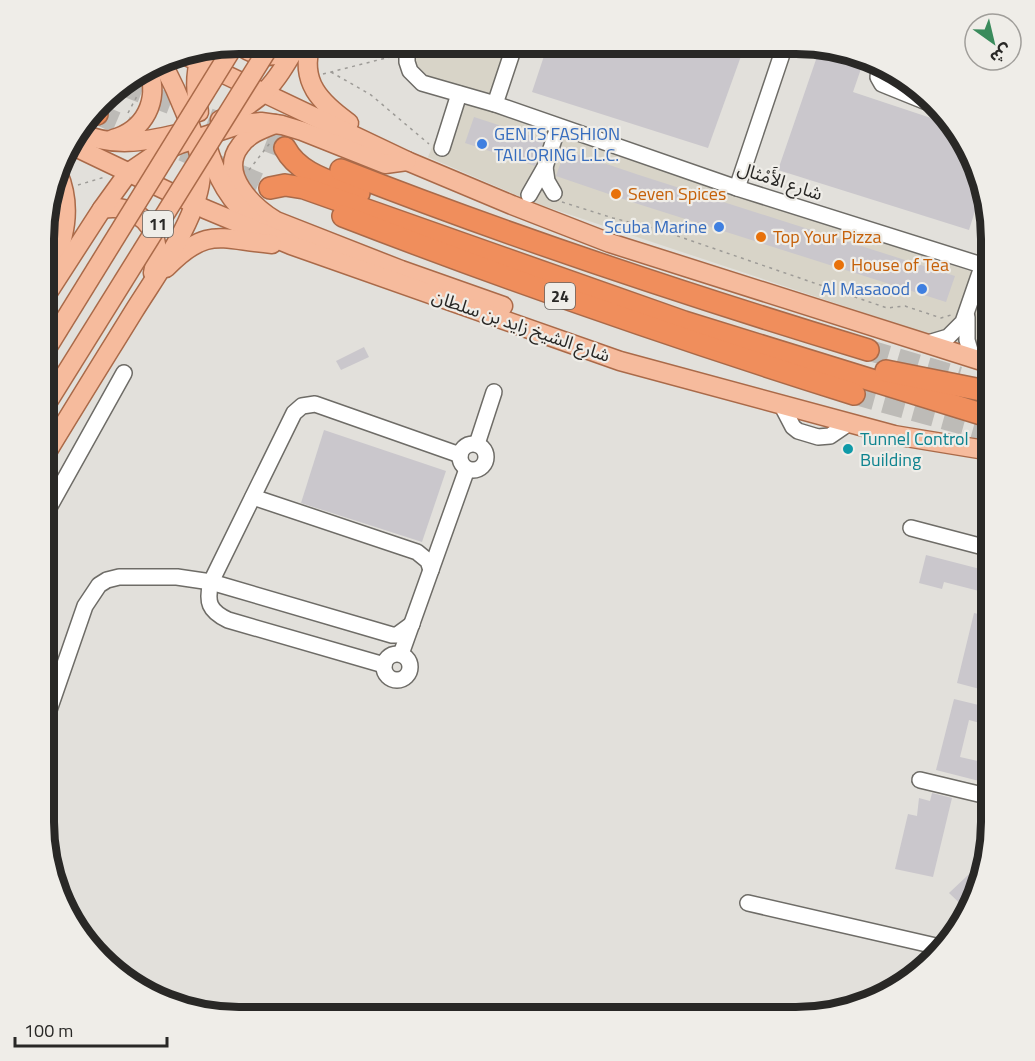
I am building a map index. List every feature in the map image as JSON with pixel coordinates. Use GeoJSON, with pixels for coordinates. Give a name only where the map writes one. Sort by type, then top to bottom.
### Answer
{"type":"FeatureCollection","features":[{"type":"Feature","properties":{"kind":"highway","name":"24"},"geometry":{"type":"LineString","coordinates":[[278,145],[400,193],[590,262],[868,350]]}},
{"type":"Feature","properties":{"kind":"highway"},"geometry":{"type":"LineString","coordinates":[[278,145],[311,174],[567,270],[868,366],[910,377],[981,390]]}},
{"type":"Feature","properties":{"kind":"highway","name":"24"},"geometry":{"type":"LineString","coordinates":[[854,394],[670,335],[536,288],[270,188],[285,185],[304,188],[684,322],[981,414]]}},
{"type":"Feature","properties":{"kind":"main road","name":"11"},"geometry":{"type":"LineString","coordinates":[[54,337],[231,54]]}},
{"type":"Feature","properties":{"kind":"main road"},"geometry":{"type":"LineString","coordinates":[[255,54],[273,57],[283,54]]}},
{"type":"Feature","properties":{"kind":"main road","name":"11"},"geometry":{"type":"LineString","coordinates":[[54,392],[265,54]]}},
{"type":"Feature","properties":{"kind":"main road"},"geometry":{"type":"LineString","coordinates":[[54,283],[128,173],[265,93],[295,54]]}},
{"type":"Feature","properties":{"kind":"main road"},"geometry":{"type":"LineString","coordinates":[[305,54],[318,96],[331,111],[348,122],[367,142]]}},
{"type":"Feature","properties":{"kind":"main road"},"geometry":{"type":"LineString","coordinates":[[205,58],[265,93],[367,142],[508,204],[610,243],[981,360]]}},
{"type":"Feature","properties":{"kind":"main road"},"geometry":{"type":"LineString","coordinates":[[54,441],[150,284],[195,204],[201,172],[196,88],[200,59]]}},
{"type":"Feature","properties":{"kind":"main road"},"geometry":{"type":"LineString","coordinates":[[166,69],[224,190],[245,215],[291,245]]}},
{"type":"Feature","properties":{"kind":"main road"},"geometry":{"type":"LineString","coordinates":[[100,141],[122,136],[137,128],[152,97],[151,77]]}},
{"type":"Feature","properties":{"kind":"main road"},"geometry":{"type":"LineString","coordinates":[[86,135],[100,141],[140,142],[261,122],[302,131],[378,162],[391,164],[407,160]]}},
{"type":"Feature","properties":{"kind":"main road"},"geometry":{"type":"LineString","coordinates":[[275,124],[251,135],[240,144],[233,164],[234,174],[243,192],[263,213],[276,221],[390,266],[528,316],[569,343]]}},
{"type":"Feature","properties":{"kind":"main road","name":"شارع الشيخ زايد بن سلطان"},"geometry":{"type":"LineString","coordinates":[[78,149],[195,204],[291,245],[620,361],[894,435],[981,449]]}},
{"type":"Feature","properties":{"kind":"main road"},"geometry":{"type":"LineString","coordinates":[[54,264],[63,240],[66,220],[66,200],[62,187]]}},
{"type":"Feature","properties":{"kind":"main road"},"geometry":{"type":"LineString","coordinates":[[102,209],[126,208],[140,216],[150,228],[156,244],[150,284]]}},
{"type":"Feature","properties":{"kind":"main road"},"geometry":{"type":"LineString","coordinates":[[150,284],[180,254],[207,239],[236,238],[291,245]]}},
{"type":"Feature","properties":{"kind":"main road"},"geometry":{"type":"LineString","coordinates":[[894,435],[936,450],[981,461]]}},
{"type":"Feature","properties":{"kind":"street","name":"شارع الأَمْثال"},"geometry":{"type":"LineString","coordinates":[[408,54],[410,70],[422,83],[495,104],[737,188],[981,264]]}},
{"type":"Feature","properties":{"kind":"street"},"geometry":{"type":"LineString","coordinates":[[495,104],[512,54]]}},
{"type":"Feature","properties":{"kind":"street"},"geometry":{"type":"LineString","coordinates":[[737,188],[782,54]]}},
{"type":"Feature","properties":{"kind":"street"},"geometry":{"type":"LineString","coordinates":[[879,73],[882,84],[914,97]]}},
{"type":"Feature","properties":{"kind":"street"},"geometry":{"type":"LineString","coordinates":[[442,148],[459,94]]}},
{"type":"Feature","properties":{"kind":"street"},"geometry":{"type":"LineString","coordinates":[[529,195],[545,167],[558,127]]}},
{"type":"Feature","properties":{"kind":"street"},"geometry":{"type":"LineString","coordinates":[[545,167],[547,181],[554,196]]}},
{"type":"Feature","properties":{"kind":"street"},"geometry":{"type":"LineString","coordinates":[[928,343],[938,341],[956,330],[960,313],[981,276]]}},
{"type":"Feature","properties":{"kind":"street"},"geometry":{"type":"LineString","coordinates":[[960,313],[972,357]]}},
{"type":"Feature","properties":{"kind":"street"},"geometry":{"type":"LineString","coordinates":[[54,499],[124,373]]}},
{"type":"Feature","properties":{"kind":"street"},"geometry":{"type":"LineString","coordinates":[[477,444],[494,392]]}},
{"type":"Feature","properties":{"kind":"street"},"geometry":{"type":"LineString","coordinates":[[384,665],[228,620],[218,615],[210,606],[208,594],[211,582],[294,413],[302,406],[315,404],[463,462],[475,470],[485,463],[486,454],[477,444]]}},
{"type":"Feature","properties":{"kind":"street"},"geometry":{"type":"LineString","coordinates":[[401,654],[431,570],[468,445],[477,444]]}},
{"type":"Feature","properties":{"kind":"street"},"geometry":{"type":"LineString","coordinates":[[253,497],[417,552],[428,561],[431,570]]}},
{"type":"Feature","properties":{"kind":"street"},"geometry":{"type":"LineString","coordinates":[[911,528],[981,546]]}},
{"type":"Feature","properties":{"kind":"street"},"geometry":{"type":"LineString","coordinates":[[54,696],[85,606],[99,585],[119,577],[177,578],[211,582],[392,635],[397,635],[412,624]]}},
{"type":"Feature","properties":{"kind":"street"},"geometry":{"type":"LineString","coordinates":[[384,665],[392,655],[401,654]]}},
{"type":"Feature","properties":{"kind":"street"},"geometry":{"type":"LineString","coordinates":[[384,665],[388,676],[395,680],[403,679],[409,673],[410,664],[401,654]]}},
{"type":"Feature","properties":{"kind":"street"},"geometry":{"type":"LineString","coordinates":[[920,780],[981,795]]}},
{"type":"Feature","properties":{"kind":"street"},"geometry":{"type":"LineString","coordinates":[[748,903],[933,946]]}},
{"type":"Feature","properties":{"kind":"path"},"geometry":{"type":"LineString","coordinates":[[317,75],[391,54]]}},
{"type":"Feature","properties":{"kind":"path"},"geometry":{"type":"LineString","coordinates":[[331,72],[371,96],[431,145],[441,150],[442,148]]}},
{"type":"Feature","properties":{"kind":"path"},"geometry":{"type":"LineString","coordinates":[[125,119],[139,91]]}},
{"type":"Feature","properties":{"kind":"path"},"geometry":{"type":"LineString","coordinates":[[249,170],[278,145]]}},
{"type":"Feature","properties":{"kind":"path"},"geometry":{"type":"LineString","coordinates":[[70,187],[109,176]]}},
{"type":"Feature","properties":{"kind":"path"},"geometry":{"type":"LineString","coordinates":[[554,196],[692,238],[740,259],[887,308],[905,306],[941,318],[960,313]]}},
{"type":"Feature","properties":{"kind":"shaded area"},"geometry":{"type":"Polygon","coordinates":[[[414,54],[507,54],[488,109],[981,275],[981,352],[535,203],[428,157],[457,88],[423,76],[414,69],[414,54]]]}},
{"type":"Feature","properties":{"kind":"building"},"geometry":{"type":"Polygon","coordinates":[[[545,54],[742,54],[708,148],[532,92],[545,54]]]}},
{"type":"Feature","properties":{"kind":"building"},"geometry":{"type":"Polygon","coordinates":[[[817,56],[844,60],[862,67],[853,92],[938,120],[962,157],[977,204],[969,230],[778,170],[817,56]]]}},
{"type":"Feature","properties":{"kind":"building"},"geometry":{"type":"Polygon","coordinates":[[[474,117],[544,140],[535,166],[465,143],[474,117]]]}},
{"type":"Feature","properties":{"kind":"building"},"geometry":{"type":"Polygon","coordinates":[[[565,150],[955,276],[946,302],[556,176],[565,150]]]}},
{"type":"Feature","properties":{"kind":"building"},"geometry":{"type":"Polygon","coordinates":[[[364,347],[369,357],[341,370],[336,361],[364,347]]]}},
{"type":"Feature","properties":{"kind":"building"},"geometry":{"type":"Polygon","coordinates":[[[324,430],[446,471],[422,542],[301,503],[324,430]]]}},
{"type":"Feature","properties":{"kind":"building"},"geometry":{"type":"Polygon","coordinates":[[[926,555],[981,569],[981,591],[944,582],[942,589],[919,583],[926,555]]]}},
{"type":"Feature","properties":{"kind":"building"},"geometry":{"type":"Polygon","coordinates":[[[974,613],[981,615],[981,689],[957,683],[974,613]]]}},
{"type":"Feature","properties":{"kind":"building"},"geometry":{"type":"Polygon","coordinates":[[[954,699],[981,706],[981,723],[969,720],[960,757],[981,762],[981,781],[936,770],[954,699]]]}},
{"type":"Feature","properties":{"kind":"building"},"geometry":{"type":"Polygon","coordinates":[[[932,793],[952,798],[933,877],[895,869],[908,814],[917,816],[919,798],[930,801],[932,793]]]}},
{"type":"Feature","properties":{"kind":"building"},"geometry":{"type":"Polygon","coordinates":[[[975,868],[962,905],[949,893],[975,868]]]}},
{"type":"Feature","properties":{"kind":"tunnel"},"geometry":{"type":"LineString","coordinates":[[131,89],[285,148]]}},
{"type":"Feature","properties":{"kind":"tunnel"},"geometry":{"type":"LineString","coordinates":[[101,116],[270,188]]}},
{"type":"Feature","properties":{"kind":"tunnel"},"geometry":{"type":"LineString","coordinates":[[868,350],[959,377]]}},
{"type":"Feature","properties":{"kind":"tunnel"},"geometry":{"type":"LineString","coordinates":[[854,394],[981,429]]}},
{"type":"Feature","properties":{"kind":"place","name":"GENTS FASHION TAILORING L.L.C."},"geometry":{"type":"Point","coordinates":[482,144]}},
{"type":"Feature","properties":{"kind":"place","name":"Seven Spices"},"geometry":{"type":"Point","coordinates":[616,194]}},
{"type":"Feature","properties":{"kind":"place","name":"Scuba Marine"},"geometry":{"type":"Point","coordinates":[719,227]}},
{"type":"Feature","properties":{"kind":"place","name":"Top Your Pizza"},"geometry":{"type":"Point","coordinates":[761,237]}},
{"type":"Feature","properties":{"kind":"place","name":"House of Tea"},"geometry":{"type":"Point","coordinates":[839,265]}},
{"type":"Feature","properties":{"kind":"place","name":"Al Masaood"},"geometry":{"type":"Point","coordinates":[922,289]}},
{"type":"Feature","properties":{"kind":"place","name":"Tunnel Control Building"},"geometry":{"type":"Point","coordinates":[848,449]}}]}
